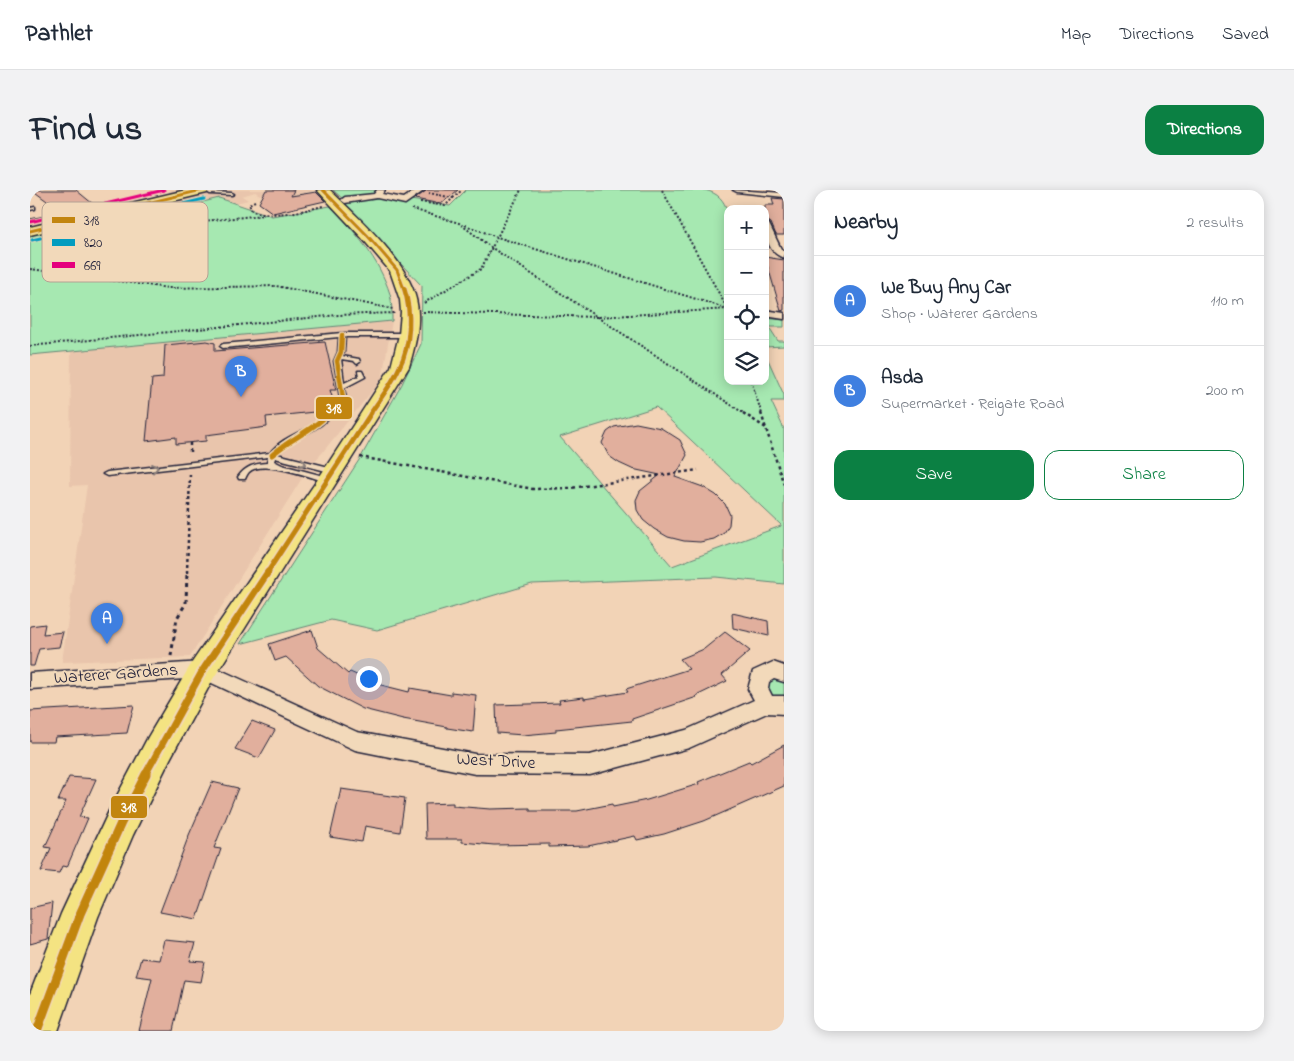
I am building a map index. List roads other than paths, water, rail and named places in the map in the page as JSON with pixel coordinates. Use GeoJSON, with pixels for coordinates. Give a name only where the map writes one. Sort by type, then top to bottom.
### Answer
{"type":"FeatureCollection","features":[{"type":"Feature","properties":{"kind":"highway"},"geometry":{"type":"LineString","coordinates":[[133,202],[182,190]]}},
{"type":"Feature","properties":{"kind":"highway"},"geometry":{"type":"LineString","coordinates":[[152,202],[202,190]]}},
{"type":"Feature","properties":{"kind":"highway"},"geometry":{"type":"LineString","coordinates":[[37,1031],[80,914],[121,823],[159,748],[203,670],[336,468],[400,366],[408,334],[410,312],[408,300],[397,270],[340,201],[323,190]]}},
{"type":"Feature","properties":{"kind":"street"},"geometry":{"type":"LineString","coordinates":[[340,201],[351,190]]}},
{"type":"Feature","properties":{"kind":"street"},"geometry":{"type":"LineString","coordinates":[[737,190],[784,195]]}},
{"type":"Feature","properties":{"kind":"street"},"geometry":{"type":"LineString","coordinates":[[340,201],[379,193],[406,200],[420,191]]}},
{"type":"Feature","properties":{"kind":"street"},"geometry":{"type":"LineString","coordinates":[[762,202],[784,203]]}},
{"type":"Feature","properties":{"kind":"street"},"geometry":{"type":"LineString","coordinates":[[769,233],[777,251],[784,255]]}},
{"type":"Feature","properties":{"kind":"street"},"geometry":{"type":"LineString","coordinates":[[769,314],[784,316]]}},
{"type":"Feature","properties":{"kind":"street","name":"Waterer Gardens"},"geometry":{"type":"LineString","coordinates":[[30,681],[203,670]]}},
{"type":"Feature","properties":{"kind":"street","name":"West Drive"},"geometry":{"type":"LineString","coordinates":[[203,670],[355,741],[475,764],[590,765],[689,739],[775,705],[758,689],[760,677],[773,670],[784,674]]}},
{"type":"Feature","properties":{"kind":"lane"},"geometry":{"type":"LineString","coordinates":[[206,190],[210,193],[232,194]]}},
{"type":"Feature","properties":{"kind":"lane"},"geometry":{"type":"LineString","coordinates":[[223,346],[342,335],[408,334]]}},
{"type":"Feature","properties":{"kind":"lane"},"geometry":{"type":"LineString","coordinates":[[280,467],[270,462],[272,455],[280,447],[317,425],[336,409],[343,398],[343,386],[336,361],[341,352],[342,335]]}},
{"type":"Feature","properties":{"kind":"lane"},"geometry":{"type":"LineString","coordinates":[[338,357],[357,360],[357,362]]}},
{"type":"Feature","properties":{"kind":"lane"},"geometry":{"type":"LineString","coordinates":[[343,386],[362,377],[360,372]]}},
{"type":"Feature","properties":{"kind":"lane"},"geometry":{"type":"LineString","coordinates":[[107,474],[237,457],[272,455],[336,468]]}},
{"type":"Feature","properties":{"kind":"lane"},"geometry":{"type":"LineString","coordinates":[[237,457],[248,469]]}},
{"type":"Feature","properties":{"kind":"lane"},"geometry":{"type":"LineString","coordinates":[[242,477],[248,469],[261,465],[336,468]]}},
{"type":"Feature","properties":{"kind":"place","name":"Asda"},"geometry":{"type":"Point","coordinates":[241,397]}},
{"type":"Feature","properties":{"kind":"place","name":"We Buy Any Car"},"geometry":{"type":"Point","coordinates":[107,644]}}]}
